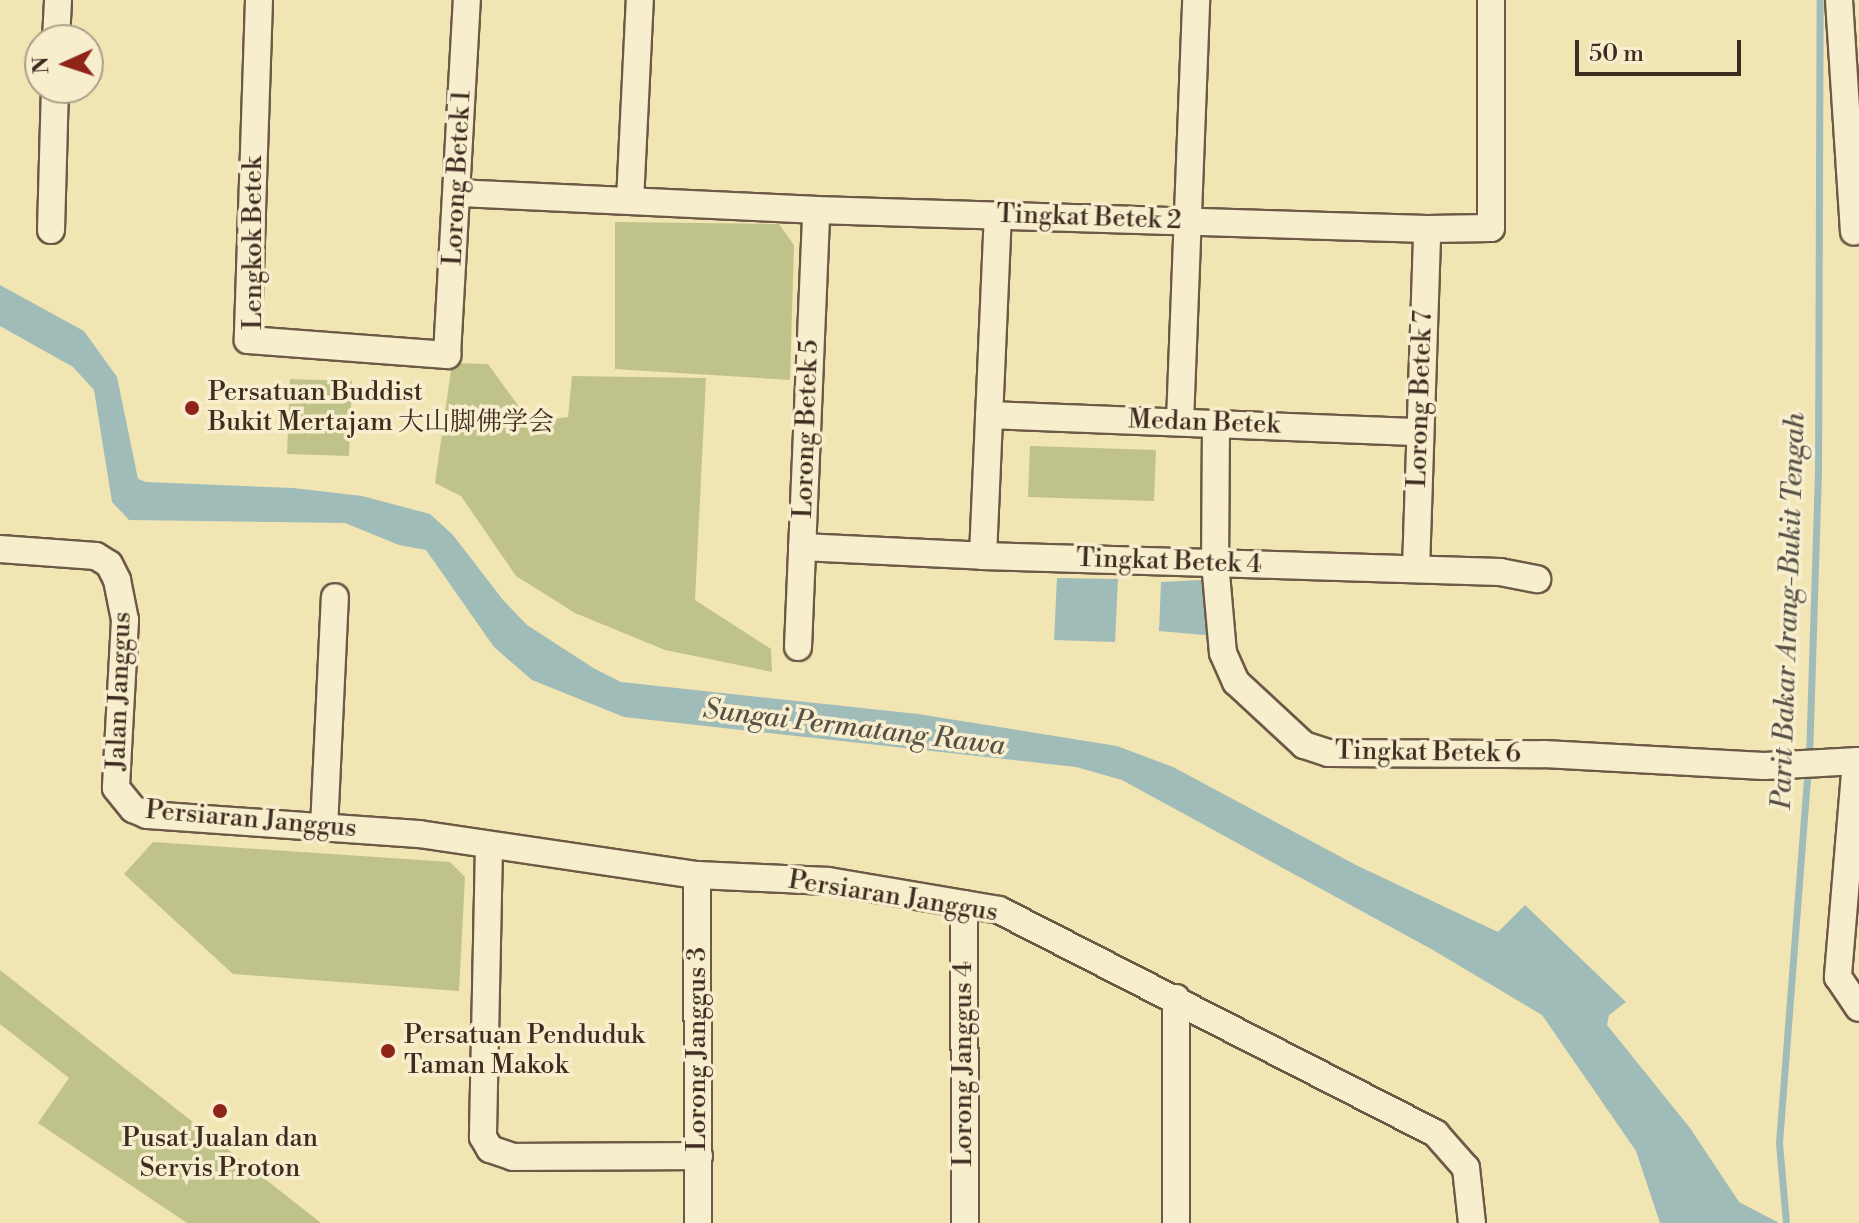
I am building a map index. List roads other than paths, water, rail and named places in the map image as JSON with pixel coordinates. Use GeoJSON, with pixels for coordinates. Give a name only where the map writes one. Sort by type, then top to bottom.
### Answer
{"type":"FeatureCollection","features":[{"type":"Feature","properties":{"kind":"street"},"geometry":{"type":"LineString","coordinates":[[57,24],[58,0]]}},
{"type":"Feature","properties":{"kind":"street","name":"Lengkok Betek"},"geometry":{"type":"LineString","coordinates":[[259,0],[248,340],[447,355]]}},
{"type":"Feature","properties":{"kind":"street","name":"Lorong Betek 1"},"geometry":{"type":"LineString","coordinates":[[447,355],[467,0]]}},
{"type":"Feature","properties":{"kind":"street"},"geometry":{"type":"LineString","coordinates":[[630,201],[640,0]]}},
{"type":"Feature","properties":{"kind":"street"},"geometry":{"type":"LineString","coordinates":[[1180,422],[1196,0]]}},
{"type":"Feature","properties":{"kind":"street","name":"Tingkat Betek 2"},"geometry":{"type":"LineString","coordinates":[[458,193],[816,210],[1427,229],[1491,228],[1491,0]]}},
{"type":"Feature","properties":{"kind":"street"},"geometry":{"type":"LineString","coordinates":[[1839,0],[1855,188],[1854,232]]}},
{"type":"Feature","properties":{"kind":"street"},"geometry":{"type":"LineString","coordinates":[[51,230],[55,104]]}},
{"type":"Feature","properties":{"kind":"street","name":"Lorong Betek 5"},"geometry":{"type":"LineString","coordinates":[[798,647],[816,210]]}},
{"type":"Feature","properties":{"kind":"street"},"geometry":{"type":"LineString","coordinates":[[983,556],[998,215]]}},
{"type":"Feature","properties":{"kind":"street","name":"Lorong Betek 7"},"geometry":{"type":"LineString","coordinates":[[1416,569],[1427,229]]}},
{"type":"Feature","properties":{"kind":"street","name":"Medan Betek"},"geometry":{"type":"LineString","coordinates":[[989,415],[1420,432]]}},
{"type":"Feature","properties":{"kind":"street","name":"Tingkat Betek 6"},"geometry":{"type":"LineString","coordinates":[[1216,424],[1215,562],[1223,653],[1236,682],[1304,745],[1329,753],[1544,754],[1764,766],[1858,761]]}},
{"type":"Feature","properties":{"kind":"street","name":"Tingkat Betek 4"},"geometry":{"type":"LineString","coordinates":[[802,547],[983,556],[1500,572],[1537,579]]}},
{"type":"Feature","properties":{"kind":"street","name":"Jalan Janggus"},"geometry":{"type":"LineString","coordinates":[[0,549],[96,556],[109,564],[117,580],[125,620],[116,788]]}},
{"type":"Feature","properties":{"kind":"street"},"geometry":{"type":"LineString","coordinates":[[324,828],[335,597]]}},
{"type":"Feature","properties":{"kind":"street"},"geometry":{"type":"LineString","coordinates":[[1858,761],[1838,977],[1859,1008]]}},
{"type":"Feature","properties":{"kind":"street","name":"Persiaran Janggus"},"geometry":{"type":"LineString","coordinates":[[116,788],[133,809],[147,815],[419,834],[697,875],[828,881],[999,910],[1176,998],[1436,1134],[1466,1168],[1472,1223]]}},
{"type":"Feature","properties":{"kind":"street"},"geometry":{"type":"LineString","coordinates":[[489,846],[483,1137],[490,1149],[513,1157],[699,1156]]}},
{"type":"Feature","properties":{"kind":"street","name":"Lorong Janggus 3"},"geometry":{"type":"LineString","coordinates":[[697,875],[698,1223]]}},
{"type":"Feature","properties":{"kind":"street","name":"Lorong Janggus 4"},"geometry":{"type":"LineString","coordinates":[[964,904],[965,1223]]}},
{"type":"Feature","properties":{"kind":"street"},"geometry":{"type":"LineString","coordinates":[[1176,998],[1176,1223]]}},
{"type":"Feature","properties":{"kind":"water","name":"Sungai Permatang Rawa"},"geometry":{"type":"Polygon","coordinates":[[[0,285],[84,331],[117,377],[138,479],[146,482],[293,488],[362,496],[430,514],[453,535],[503,600],[527,625],[621,682],[918,714],[1117,746],[1173,767],[1356,865],[1498,932],[1525,905],[1626,1002],[1609,1015],[1607,1025],[1690,1128],[1739,1202],[1779,1223],[1660,1223],[1636,1151],[1542,1015],[1433,950],[1122,780],[1076,767],[624,717],[532,680],[494,647],[426,550],[399,545],[345,523],[129,520],[112,502],[94,390],[73,367],[0,326],[0,285]]]}},
{"type":"Feature","properties":{"kind":"water"},"geometry":{"type":"Polygon","coordinates":[[[1057,578],[1118,579],[1115,642],[1054,640],[1057,578]]]}},
{"type":"Feature","properties":{"kind":"water"},"geometry":{"type":"Polygon","coordinates":[[[1201,580],[1217,594],[1216,636],[1159,631],[1161,582],[1201,580]]]}},
{"type":"Feature","properties":{"kind":"waterway","name":"Parit Bakar Arang-Bukit Tengah"},"geometry":{"type":"LineString","coordinates":[[1809,758],[1818,472],[1820,0]]}},
{"type":"Feature","properties":{"kind":"waterway","name":"Parit Bakar Arang-Bukit Tengah"},"geometry":{"type":"LineString","coordinates":[[1786,1223],[1779,1143],[1808,770]]}},
{"type":"Feature","properties":{"kind":"place","name":"Persatuan Buddist Bukit Mertajam 大山脚佛学会"},"geometry":{"type":"Point","coordinates":[192,408]}},
{"type":"Feature","properties":{"kind":"place","name":"Persatuan Penduduk Taman Makok"},"geometry":{"type":"Point","coordinates":[388,1051]}},
{"type":"Feature","properties":{"kind":"place","name":"Pusat Jualan dan Servis Proton"},"geometry":{"type":"Point","coordinates":[220,1111]}}]}
